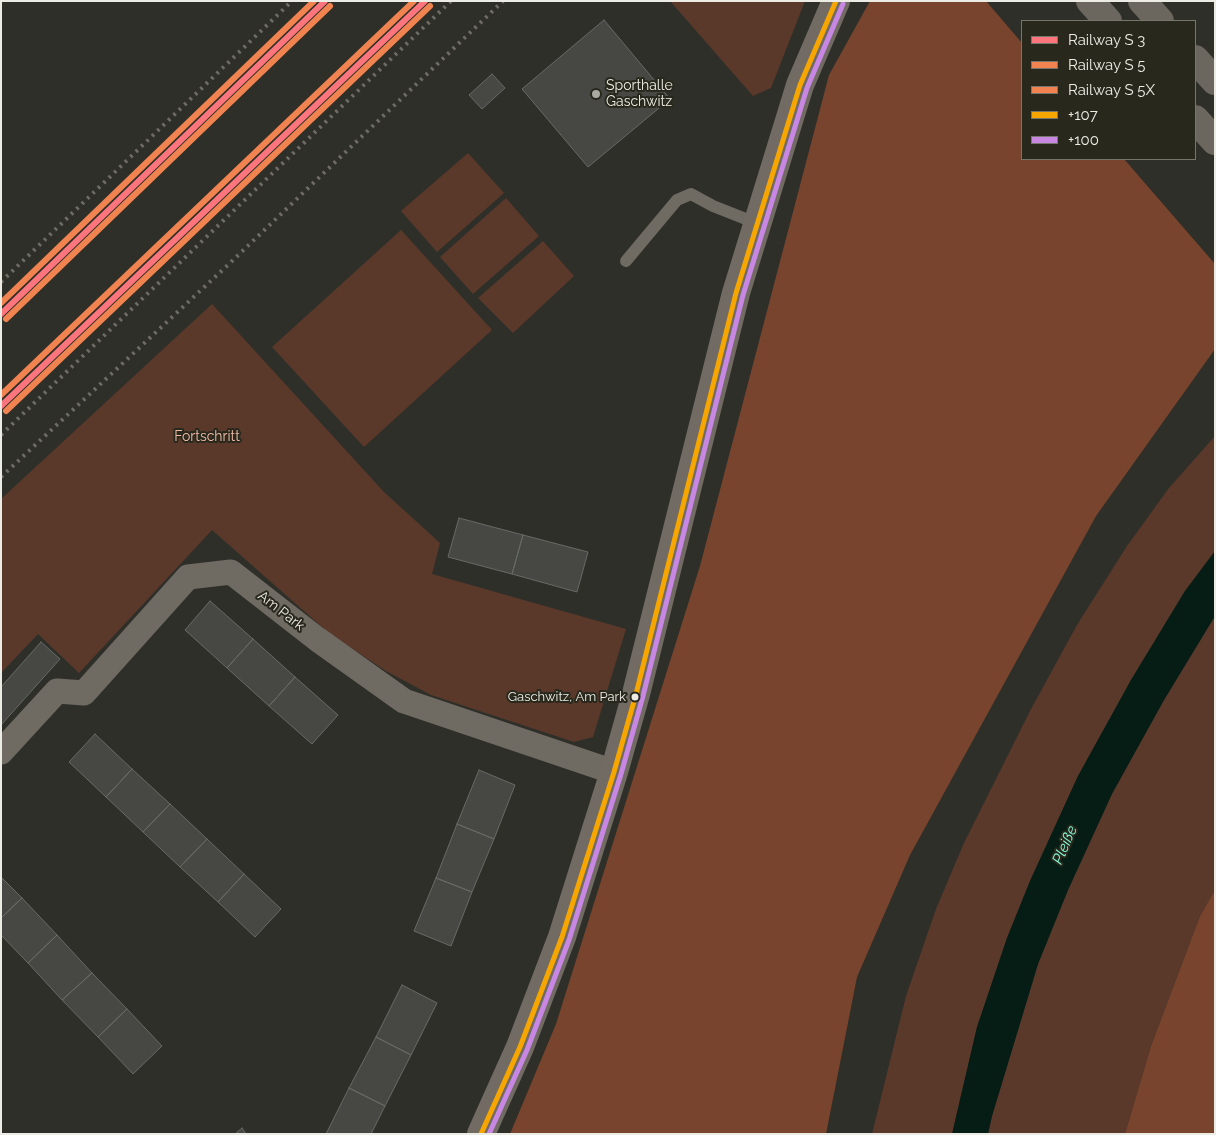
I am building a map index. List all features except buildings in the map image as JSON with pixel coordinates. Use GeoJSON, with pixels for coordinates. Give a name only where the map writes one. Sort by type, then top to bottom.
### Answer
{"type":"FeatureCollection","features":[{"type":"Feature","properties":{"kind":"highway"},"geometry":{"type":"LineString","coordinates":[[1090,1],[1107,20]]}},
{"type":"Feature","properties":{"kind":"highway"},"geometry":{"type":"LineString","coordinates":[[1142,1],[1159,20]]}},
{"type":"Feature","properties":{"kind":"highway"},"geometry":{"type":"LineString","coordinates":[[1196,60],[1215,81]]}},
{"type":"Feature","properties":{"kind":"highway"},"geometry":{"type":"LineString","coordinates":[[1196,120],[1215,142]]}},
{"type":"Feature","properties":{"kind":"main road"},"geometry":{"type":"LineString","coordinates":[[480,1134],[520,1047],[562,937],[614,772],[636,694],[736,293],[756,223],[800,86],[836,1]]}},
{"type":"Feature","properties":{"kind":"street","name":"Am Park"},"geometry":{"type":"LineString","coordinates":[[1,752],[58,691],[84,693],[188,578],[231,572],[317,639],[404,700],[614,772]]}},
{"type":"Feature","properties":{"kind":"lane"},"geometry":{"type":"LineString","coordinates":[[626,261],[677,200],[691,194],[712,206],[756,223]]}},
{"type":"Feature","properties":{"kind":"green space"},"geometry":{"type":"Polygon","coordinates":[[[670,1],[805,1],[771,88],[753,96],[670,1]]]}},
{"type":"Feature","properties":{"kind":"green space"},"geometry":{"type":"Polygon","coordinates":[[[468,153],[504,193],[437,252],[401,211],[468,153]]]}},
{"type":"Feature","properties":{"kind":"green space"},"geometry":{"type":"Polygon","coordinates":[[[506,198],[539,236],[473,294],[440,257],[506,198]]]}},
{"type":"Feature","properties":{"kind":"green space"},"geometry":{"type":"Polygon","coordinates":[[[401,230],[492,330],[364,447],[272,347],[401,230]]]}},
{"type":"Feature","properties":{"kind":"green space"},"geometry":{"type":"Polygon","coordinates":[[[543,241],[574,276],[513,333],[478,298],[543,241]]]}},
{"type":"Feature","properties":{"kind":"green space","name":"Fortschritt"},"geometry":{"type":"Polygon","coordinates":[[[212,304],[384,492],[440,543],[432,574],[626,629],[593,737],[574,742],[431,695],[386,671],[330,634],[212,530],[79,673],[38,634],[1,673],[1,499],[212,304]]]}},
{"type":"Feature","properties":{"kind":"green space"},"geometry":{"type":"Polygon","coordinates":[[[1215,436],[1215,551],[1185,591],[1131,680],[1078,776],[1030,881],[1007,938],[977,1027],[952,1134],[872,1134],[906,996],[936,909],[964,843],[1030,711],[1077,625],[1127,546],[1169,488],[1215,436]]]}},
{"type":"Feature","properties":{"kind":"green space"},"geometry":{"type":"Polygon","coordinates":[[[1215,616],[1215,890],[1200,916],[1151,1046],[1125,1134],[988,1134],[1038,964],[1068,890],[1112,793],[1164,700],[1215,616]]]}},
{"type":"Feature","properties":{"kind":"shaded area"},"geometry":{"type":"Polygon","coordinates":[[[870,1],[986,1],[1021,42],[1021,160],[1125,160],[1215,264],[1215,349],[1096,516],[910,855],[857,977],[826,1134],[510,1134],[556,1024],[700,566],[829,75],[870,1]]]}},
{"type":"Feature","properties":{"kind":"shaded area"},"geometry":{"type":"Polygon","coordinates":[[[1215,890],[1215,1134],[1125,1134],[1151,1046],[1200,916],[1215,890]]]}},
{"type":"Feature","properties":{"kind":"water","name":"Pleiße"},"geometry":{"type":"Polygon","coordinates":[[[1215,551],[1215,616],[1164,700],[1112,794],[1068,890],[1038,964],[988,1134],[952,1134],[977,1027],[1007,938],[1030,881],[1078,776],[1131,680],[1185,591],[1215,551]]]}},
{"type":"Feature","properties":{"kind":"railway"},"geometry":{"type":"LineString","coordinates":[[1,282],[292,1]]}},
{"type":"Feature","properties":{"kind":"railway"},"geometry":{"type":"LineString","coordinates":[[1,435],[451,1]]}},
{"type":"Feature","properties":{"kind":"railway"},"geometry":{"type":"LineString","coordinates":[[1,477],[230,263],[503,1]]}},
{"type":"Feature","properties":{"kind":"transit line"},"geometry":{"type":"LineString","coordinates":[[1,303],[314,1]]}},
{"type":"Feature","properties":{"kind":"transit line"},"geometry":{"type":"LineString","coordinates":[[1,314],[325,1]]}},
{"type":"Feature","properties":{"kind":"transit line"},"geometry":{"type":"LineString","coordinates":[[1,395],[414,1]]}},
{"type":"Feature","properties":{"kind":"transit line"},"geometry":{"type":"LineString","coordinates":[[1,406],[425,1]]}},
{"type":"Feature","properties":{"kind":"transit line","name":"+107"},"geometry":{"type":"LineString","coordinates":[[481,1134],[520,1047],[562,937],[614,772],[636,694],[736,293],[800,85],[836,1]]}},
{"type":"Feature","properties":{"kind":"transit line","name":"+100"},"geometry":{"type":"LineString","coordinates":[[489,1134],[527,1050],[569,940],[621,774],[643,696],[743,295],[807,88],[843,4]]}},
{"type":"Feature","properties":{"kind":"transit line"},"geometry":{"type":"LineString","coordinates":[[6,319],[330,6]]}},
{"type":"Feature","properties":{"kind":"transit line"},"geometry":{"type":"LineString","coordinates":[[6,411],[430,6]]}},
{"type":"Feature","properties":{"kind":"place","name":"Sporthalle Gaschwitz"},"geometry":{"type":"Point","coordinates":[596,94]}},
{"type":"Feature","properties":{"kind":"place","name":"Gaschwitz, Am Park"},"geometry":{"type":"Point","coordinates":[635,697]}}]}
